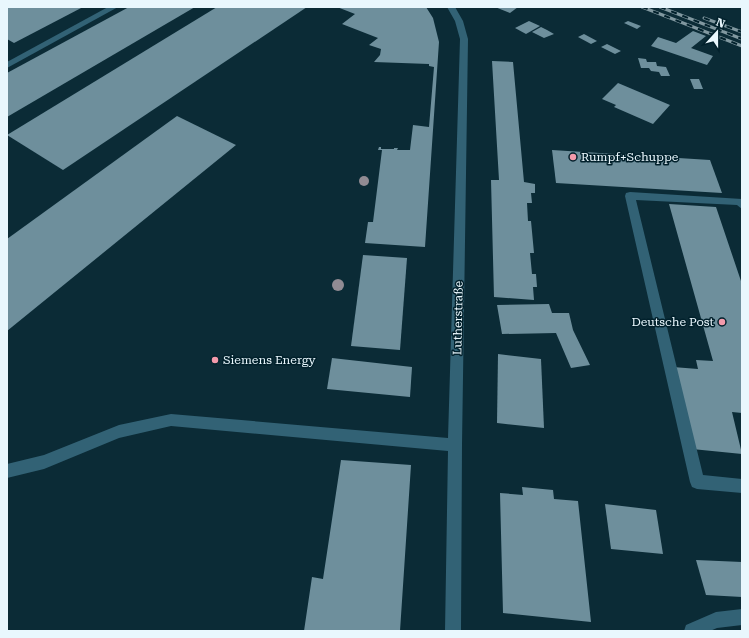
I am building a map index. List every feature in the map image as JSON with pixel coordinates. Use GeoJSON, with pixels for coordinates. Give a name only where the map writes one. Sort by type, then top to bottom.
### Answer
{"type":"FeatureCollection","features":[{"type":"Feature","properties":{"kind":"street"},"geometry":{"type":"LineString","coordinates":[[7,65],[114,7]]}},
{"type":"Feature","properties":{"kind":"street","name":"Lutherstraße"},"geometry":{"type":"LineString","coordinates":[[451,7],[460,22],[464,39],[455,445],[453,631]]}},
{"type":"Feature","properties":{"kind":"street"},"geometry":{"type":"LineString","coordinates":[[742,205],[741,202],[630,196],[697,482],[742,486]]}},
{"type":"Feature","properties":{"kind":"street"},"geometry":{"type":"LineString","coordinates":[[7,471],[26,469],[66,454],[103,437],[135,426],[171,420],[455,445]]}},
{"type":"Feature","properties":{"kind":"street"},"geometry":{"type":"LineString","coordinates":[[692,631],[716,620],[742,617]]}},
{"type":"Feature","properties":{"kind":"building"},"geometry":{"type":"Polygon","coordinates":[[[7,7],[83,7],[14,43],[7,39],[7,7]]]}},
{"type":"Feature","properties":{"kind":"building"},"geometry":{"type":"Polygon","coordinates":[[[129,7],[195,7],[7,117],[7,73],[129,7]]]}},
{"type":"Feature","properties":{"kind":"building"},"geometry":{"type":"Polygon","coordinates":[[[217,7],[307,7],[63,170],[7,135],[217,7]]]}},
{"type":"Feature","properties":{"kind":"building"},"geometry":{"type":"Polygon","coordinates":[[[337,7],[426,7],[433,18],[439,42],[425,247],[365,243],[368,222],[373,222],[382,150],[378,150],[379,147],[381,147],[381,149],[398,148],[397,150],[410,150],[413,125],[429,127],[434,67],[429,66],[429,64],[374,62],[380,55],[381,49],[369,45],[378,38],[342,24],[355,14],[337,7]]]}},
{"type":"Feature","properties":{"kind":"building"},"geometry":{"type":"Polygon","coordinates":[[[495,7],[518,7],[510,13],[495,7]]]}},
{"type":"Feature","properties":{"kind":"building"},"geometry":{"type":"Polygon","coordinates":[[[529,21],[540,26],[526,34],[515,28],[529,21]]]}},
{"type":"Feature","properties":{"kind":"building"},"geometry":{"type":"Polygon","coordinates":[[[628,21],[641,26],[637,29],[624,23],[628,21]]]}},
{"type":"Feature","properties":{"kind":"building"},"geometry":{"type":"Polygon","coordinates":[[[541,27],[554,34],[544,38],[532,32],[541,27]]]}},
{"type":"Feature","properties":{"kind":"building"},"geometry":{"type":"Polygon","coordinates":[[[693,31],[706,36],[691,48],[713,56],[707,65],[651,46],[658,37],[676,43],[693,31]]]}},
{"type":"Feature","properties":{"kind":"building"},"geometry":{"type":"Polygon","coordinates":[[[584,34],[597,41],[591,44],[578,37],[584,34]]]}},
{"type":"Feature","properties":{"kind":"building"},"geometry":{"type":"Polygon","coordinates":[[[607,44],[621,51],[615,54],[601,47],[607,44]]]}},
{"type":"Feature","properties":{"kind":"building"},"geometry":{"type":"Polygon","coordinates":[[[638,58],[646,59],[647,62],[656,62],[657,66],[666,67],[670,76],[661,76],[659,72],[651,71],[649,68],[641,68],[638,58]]]}},
{"type":"Feature","properties":{"kind":"building"},"geometry":{"type":"Polygon","coordinates":[[[492,61],[513,62],[524,182],[535,184],[535,193],[531,193],[532,203],[527,203],[528,221],[531,221],[534,253],[530,253],[532,274],[536,274],[537,287],[533,287],[534,300],[494,297],[491,180],[499,180],[492,61]]]}},
{"type":"Feature","properties":{"kind":"building"},"geometry":{"type":"Polygon","coordinates":[[[690,79],[699,79],[703,89],[694,89],[690,79]]]}},
{"type":"Feature","properties":{"kind":"building"},"geometry":{"type":"Polygon","coordinates":[[[618,83],[670,105],[653,124],[614,107],[616,105],[602,99],[618,83]]]}},
{"type":"Feature","properties":{"kind":"building"},"geometry":{"type":"Polygon","coordinates":[[[177,116],[236,145],[7,331],[7,239],[177,116]]]}},
{"type":"Feature","properties":{"kind":"building"},"geometry":{"type":"Polygon","coordinates":[[[552,150],[710,160],[722,193],[556,183],[552,150]]]}},
{"type":"Feature","properties":{"kind":"building","name":"Deutsche Post"},"geometry":{"type":"Polygon","coordinates":[[[669,204],[716,207],[742,284],[742,413],[732,412],[742,454],[692,449],[673,367],[698,369],[696,360],[713,361],[669,204]]]}},
{"type":"Feature","properties":{"kind":"building"},"geometry":{"type":"Polygon","coordinates":[[[363,255],[407,258],[400,350],[351,346],[363,255]]]}},
{"type":"Feature","properties":{"kind":"building"},"geometry":{"type":"Polygon","coordinates":[[[549,304],[552,313],[569,313],[573,330],[590,365],[571,368],[556,333],[502,334],[497,305],[549,304]]]}},
{"type":"Feature","properties":{"kind":"building"},"geometry":{"type":"Polygon","coordinates":[[[498,354],[541,359],[544,428],[497,423],[498,354]]]}},
{"type":"Feature","properties":{"kind":"building"},"geometry":{"type":"Polygon","coordinates":[[[332,358],[412,367],[410,397],[327,389],[332,358]]]}},
{"type":"Feature","properties":{"kind":"building"},"geometry":{"type":"Polygon","coordinates":[[[341,460],[411,465],[400,631],[304,631],[312,577],[323,579],[341,460]]]}},
{"type":"Feature","properties":{"kind":"building"},"geometry":{"type":"Polygon","coordinates":[[[522,487],[553,490],[554,499],[578,501],[591,622],[503,613],[500,493],[523,495],[522,487]]]}},
{"type":"Feature","properties":{"kind":"building"},"geometry":{"type":"Polygon","coordinates":[[[605,504],[656,510],[663,554],[611,549],[605,504]]]}},
{"type":"Feature","properties":{"kind":"building"},"geometry":{"type":"Polygon","coordinates":[[[696,560],[742,562],[742,597],[706,595],[696,560]]]}},
{"type":"Feature","properties":{"kind":"railway"},"geometry":{"type":"LineString","coordinates":[[642,7],[742,46]]}},
{"type":"Feature","properties":{"kind":"railway"},"geometry":{"type":"LineString","coordinates":[[660,7],[742,39]]}},
{"type":"Feature","properties":{"kind":"railway"},"geometry":{"type":"LineString","coordinates":[[704,18],[742,32]]}},
{"type":"Feature","properties":{"kind":"place","name":"Rumpf+Schuppe"},"geometry":{"type":"Point","coordinates":[573,157]}},
{"type":"Feature","properties":{"kind":"place","name":"Deutsche Post"},"geometry":{"type":"Point","coordinates":[722,322]}},
{"type":"Feature","properties":{"kind":"place","name":"Siemens Energy"},"geometry":{"type":"Point","coordinates":[215,360]}}]}
